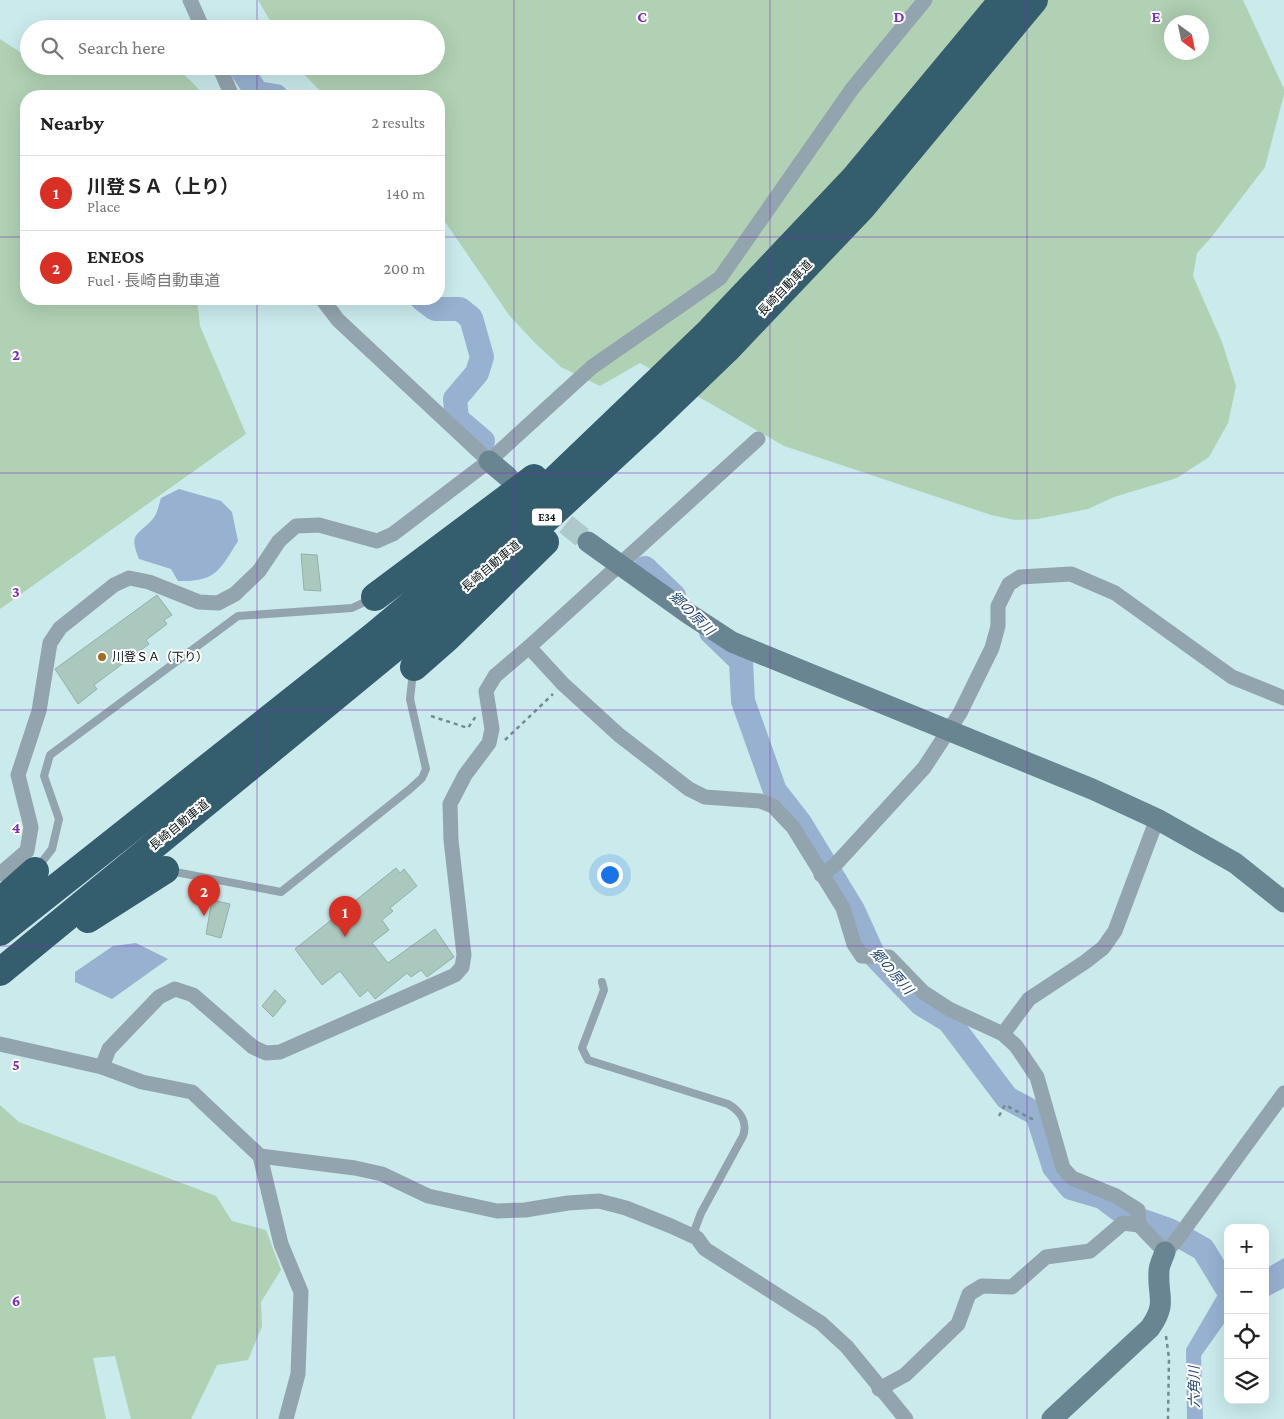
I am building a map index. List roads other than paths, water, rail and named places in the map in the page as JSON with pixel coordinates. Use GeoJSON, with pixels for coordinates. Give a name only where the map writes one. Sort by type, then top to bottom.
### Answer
{"type":"FeatureCollection","features":[{"type":"Feature","properties":{"kind":"highway","name":"長崎自動車道"},"geometry":{"type":"LineString","coordinates":[[0,932],[382,629],[515,518],[710,331],[854,179],[1003,0]]}},
{"type":"Feature","properties":{"kind":"highway","name":"長崎自動車道"},"geometry":{"type":"LineString","coordinates":[[0,973],[392,650],[523,539],[726,350],[862,207],[1034,0]]}},
{"type":"Feature","properties":{"kind":"highway"},"geometry":{"type":"LineString","coordinates":[[414,667],[447,638],[636,452],[726,350]]}},
{"type":"Feature","properties":{"kind":"highway"},"geometry":{"type":"LineString","coordinates":[[375,597],[520,490],[561,455],[636,403]]}},
{"type":"Feature","properties":{"kind":"highway"},"geometry":{"type":"LineString","coordinates":[[0,973],[165,870]]}},
{"type":"Feature","properties":{"kind":"highway"},"geometry":{"type":"LineString","coordinates":[[0,902],[35,871]]}},
{"type":"Feature","properties":{"kind":"street"},"geometry":{"type":"LineString","coordinates":[[190,0],[199,20]]}},
{"type":"Feature","properties":{"kind":"street"},"geometry":{"type":"LineString","coordinates":[[0,874],[27,851],[31,827],[18,775],[39,711],[50,643],[60,628],[114,585],[129,578],[149,582],[199,602],[218,603],[235,594],[259,571],[279,541],[296,526],[319,526],[377,541],[393,534],[489,461],[592,367],[720,278],[852,89],[925,0]]}},
{"type":"Feature","properties":{"kind":"street"},"geometry":{"type":"LineString","coordinates":[[223,75],[229,90]]}},
{"type":"Feature","properties":{"kind":"street"},"geometry":{"type":"LineString","coordinates":[[327,305],[338,320],[508,477]]}},
{"type":"Feature","properties":{"kind":"street"},"geometry":{"type":"LineString","coordinates":[[102,1066],[109,1049],[159,997],[175,990],[193,995],[253,1047],[266,1053],[280,1052],[455,975],[462,967],[464,955],[451,840],[450,804],[465,774],[489,743],[492,728],[486,701],[486,691],[495,676],[758,439]]}},
{"type":"Feature","properties":{"kind":"street"},"geometry":{"type":"LineString","coordinates":[[588,542],[619,566],[732,642],[1092,789],[1157,819],[1235,863],[1284,902]]}},
{"type":"Feature","properties":{"kind":"street"},"geometry":{"type":"LineString","coordinates":[[822,876],[835,865],[924,768],[960,713],[992,648],[998,626],[998,606],[1009,584],[1020,577],[1071,574],[1114,594],[1232,677],[1284,698]]}},
{"type":"Feature","properties":{"kind":"street"},"geometry":{"type":"LineString","coordinates":[[529,647],[563,684],[619,735],[689,789],[704,797],[760,801],[773,806],[793,827],[843,908],[854,944],[862,956],[868,958],[889,957],[923,992],[949,1009],[1003,1034],[1016,1046],[1038,1077],[1063,1168],[1072,1178],[1116,1196],[1170,1247]]}},
{"type":"Feature","properties":{"kind":"street"},"geometry":{"type":"LineString","coordinates":[[1003,1034],[1029,1000],[1103,948],[1116,931],[1157,819]]}},
{"type":"Feature","properties":{"kind":"street"},"geometry":{"type":"LineString","coordinates":[[0,1044],[102,1066],[142,1082],[192,1092],[260,1156],[281,1244],[301,1292],[298,1374],[286,1419]]}},
{"type":"Feature","properties":{"kind":"street"},"geometry":{"type":"LineString","coordinates":[[1052,1419],[1150,1328],[1158,1316],[1162,1296],[1159,1270],[1170,1247],[1284,1093]]}},
{"type":"Feature","properties":{"kind":"street"},"geometry":{"type":"LineString","coordinates":[[260,1156],[374,1172],[428,1196],[498,1211],[526,1210],[568,1202],[599,1201],[626,1208],[697,1238],[705,1249],[821,1323],[847,1347],[879,1389],[906,1419]]}},
{"type":"Feature","properties":{"kind":"street"},"geometry":{"type":"LineString","coordinates":[[879,1389],[905,1375],[958,1324],[969,1294],[982,1286],[1012,1287],[1046,1257],[1090,1252],[1123,1223],[1139,1217]]}},
{"type":"Feature","properties":{"kind":"lane"},"geometry":{"type":"LineString","coordinates":[[35,871],[52,849],[58,832],[59,818],[44,776],[50,755],[238,616],[352,608],[375,597]]}},
{"type":"Feature","properties":{"kind":"lane"},"geometry":{"type":"LineString","coordinates":[[165,870],[281,892],[410,789],[422,778],[426,769],[410,700],[410,685],[414,667]]}},
{"type":"Feature","properties":{"kind":"lane"},"geometry":{"type":"LineString","coordinates":[[602,982],[604,990],[582,1048],[588,1060],[728,1104],[736,1108],[746,1128],[701,1213],[695,1228],[697,1238]]}},
{"type":"Feature","properties":{"kind":"water"},"geometry":{"type":"Polygon","coordinates":[[[179,489],[221,501],[232,512],[238,541],[221,567],[209,577],[191,581],[178,581],[171,569],[139,559],[136,551],[134,540],[138,533],[154,518],[161,498],[179,489]]]}},
{"type":"Feature","properties":{"kind":"water"},"geometry":{"type":"Polygon","coordinates":[[[136,943],[168,959],[112,999],[75,982],[75,972],[113,946],[136,943]]]}},
{"type":"Feature","properties":{"kind":"water"},"geometry":{"type":"Polygon","coordinates":[[[1284,1258],[1284,1288],[1269,1296],[1269,1269],[1269,1267],[1284,1258]]]}},
{"type":"Feature","properties":{"kind":"water","name":"六角川"},"geometry":{"type":"Polygon","coordinates":[[[1224,1292],[1224,1324],[1201,1356],[1203,1419],[1187,1419],[1186,1349],[1217,1296],[1224,1292]]]}},
{"type":"Feature","properties":{"kind":"waterway","name":"郷の原川"},"geometry":{"type":"LineString","coordinates":[[245,75],[255,90]]}},
{"type":"Feature","properties":{"kind":"waterway","name":"郷の原川"},"geometry":{"type":"LineString","coordinates":[[430,305],[435,309],[460,309],[471,318],[482,357],[477,373],[455,399],[457,419],[483,441]]}},
{"type":"Feature","properties":{"kind":"waterway","name":"郷の原川"},"geometry":{"type":"LineString","coordinates":[[645,568],[674,596]]}},
{"type":"Feature","properties":{"kind":"waterway","name":"郷の原川"},"geometry":{"type":"LineString","coordinates":[[711,632],[741,661],[743,701],[775,791],[800,823],[853,910],[873,954],[921,1004],[949,1021],[1007,1098],[1037,1114],[1054,1167],[1071,1188],[1102,1197],[1126,1215],[1169,1230],[1203,1249],[1224,1283]]}},
{"type":"Feature","properties":{"kind":"tunnel"},"geometry":{"type":"LineString","coordinates":[[541,504],[588,542]]}},
{"type":"Feature","properties":{"kind":"place","name":"川登ＳＡ（下り）"},"geometry":{"type":"Point","coordinates":[102,657]}},
{"type":"Feature","properties":{"kind":"place","name":"ENEOS"},"geometry":{"type":"Point","coordinates":[204,916]}},
{"type":"Feature","properties":{"kind":"place","name":"川登ＳＡ（上り）"},"geometry":{"type":"Point","coordinates":[345,937]}}]}
